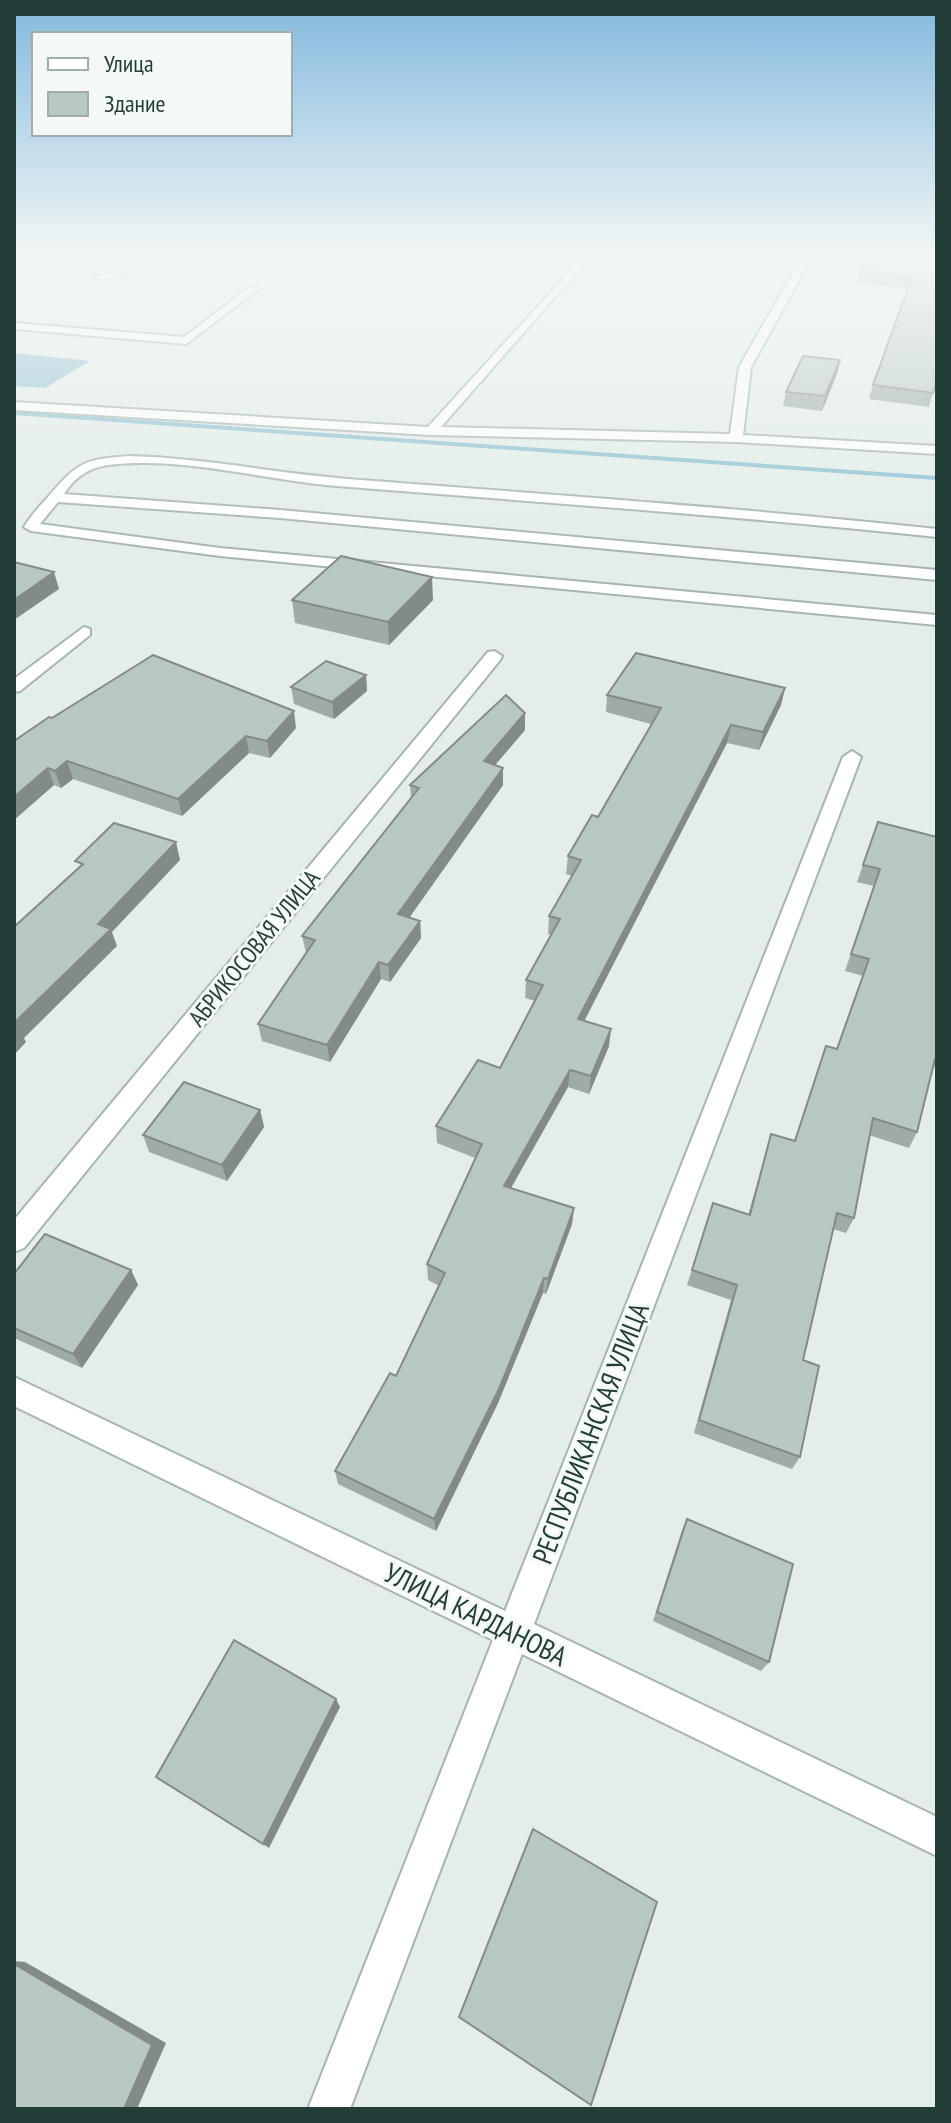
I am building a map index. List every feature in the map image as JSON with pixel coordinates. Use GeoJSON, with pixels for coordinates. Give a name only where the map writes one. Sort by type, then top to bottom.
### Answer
{"type":"FeatureCollection","features":[{"type":"Feature","properties":{"kind":"street"},"geometry":{"type":"LineString","coordinates":[[431,431],[498,356]]}},
{"type":"Feature","properties":{"kind":"street"},"geometry":{"type":"LineString","coordinates":[[736,438],[745,367],[751,356]]}},
{"type":"Feature","properties":{"kind":"street"},"geometry":{"type":"LineString","coordinates":[[14,406],[431,431],[736,438],[937,450]]}},
{"type":"Feature","properties":{"kind":"street"},"geometry":{"type":"LineString","coordinates":[[937,575],[561,520],[242,468],[122,461],[83,467],[60,488],[31,527],[220,552],[937,620]]}},
{"type":"Feature","properties":{"kind":"street"},"geometry":{"type":"LineString","coordinates":[[55,498],[280,514],[937,533]]}},
{"type":"Feature","properties":{"kind":"street"},"geometry":{"type":"LineString","coordinates":[[14,687],[84,632]]}},
{"type":"Feature","properties":{"kind":"street","name":"АБРИКОСОВАЯ УЛИЦА"},"geometry":{"type":"LineString","coordinates":[[14,1240],[494,656]]}},
{"type":"Feature","properties":{"kind":"street","name":"РЕСПУБЛИКАНСКАЯ УЛИЦА"},"geometry":{"type":"LineString","coordinates":[[329,2109],[852,757]]}},
{"type":"Feature","properties":{"kind":"street","name":"УЛИЦА КАРДАНОВА"},"geometry":{"type":"LineString","coordinates":[[14,1391],[937,1837]]}},
{"type":"Feature","properties":{"kind":"water"},"geometry":{"type":"Polygon","coordinates":[[[14,356],[90,361],[45,388],[14,386],[14,356]]]}},
{"type":"Feature","properties":{"kind":"building"},"geometry":{"type":"Polygon","coordinates":[[[803,356],[840,360],[825,396],[786,392],[803,356]]]}},
{"type":"Feature","properties":{"kind":"building"},"geometry":{"type":"Polygon","coordinates":[[[883,356],[937,356],[937,379],[933,393],[873,385],[883,356]]]}},
{"type":"Feature","properties":{"kind":"building"},"geometry":{"type":"Polygon","coordinates":[[[341,556],[432,577],[388,622],[292,600],[341,556]]]}},
{"type":"Feature","properties":{"kind":"building"},"geometry":{"type":"Polygon","coordinates":[[[14,562],[54,572],[14,600],[14,562]]]}},
{"type":"Feature","properties":{"kind":"building"},"geometry":{"type":"Polygon","coordinates":[[[636,653],[785,688],[763,732],[731,725],[578,1019],[611,1029],[591,1076],[570,1070],[504,1186],[574,1208],[548,1279],[544,1278],[499,1389],[434,1519],[335,1471],[390,1373],[396,1376],[445,1273],[427,1264],[482,1144],[436,1126],[478,1060],[500,1068],[543,985],[526,980],[560,919],[549,916],[581,860],[568,856],[592,815],[598,817],[661,708],[607,695],[636,653]]]}},
{"type":"Feature","properties":{"kind":"building"},"geometry":{"type":"Polygon","coordinates":[[[153,655],[294,711],[267,741],[246,736],[178,799],[67,761],[55,771],[48,768],[14,797],[14,741],[153,655]]]}},
{"type":"Feature","properties":{"kind":"building"},"geometry":{"type":"Polygon","coordinates":[[[326,661],[366,675],[332,702],[291,687],[326,661]]]}},
{"type":"Feature","properties":{"kind":"building"},"geometry":{"type":"Polygon","coordinates":[[[506,695],[525,713],[484,761],[503,768],[398,914],[420,921],[388,965],[379,962],[327,1045],[258,1024],[315,940],[302,936],[419,788],[410,785],[506,695]]]}},
{"type":"Feature","properties":{"kind":"building"},"geometry":{"type":"Polygon","coordinates":[[[878,822],[937,837],[937,1059],[917,1132],[873,1118],[854,1218],[837,1213],[803,1360],[819,1366],[800,1457],[699,1420],[737,1285],[692,1270],[713,1203],[750,1215],[771,1134],[795,1141],[826,1046],[837,1049],[869,959],[851,954],[880,869],[863,865],[878,822]]]}},
{"type":"Feature","properties":{"kind":"building"},"geometry":{"type":"Polygon","coordinates":[[[114,823],[176,842],[98,924],[111,929],[14,1023],[14,927],[83,864],[75,861],[114,823]]]}},
{"type":"Feature","properties":{"kind":"building"},"geometry":{"type":"Polygon","coordinates":[[[184,1082],[260,1110],[222,1165],[143,1135],[184,1082]]]}},
{"type":"Feature","properties":{"kind":"building"},"geometry":{"type":"Polygon","coordinates":[[[45,1234],[131,1270],[73,1354],[14,1328],[14,1274],[45,1234]]]}},
{"type":"Feature","properties":{"kind":"building"},"geometry":{"type":"Polygon","coordinates":[[[687,1519],[793,1564],[769,1662],[657,1612],[687,1519]]]}},
{"type":"Feature","properties":{"kind":"building"},"geometry":{"type":"Polygon","coordinates":[[[234,1640],[336,1699],[263,1844],[156,1777],[234,1640]]]}},
{"type":"Feature","properties":{"kind":"building"},"geometry":{"type":"Polygon","coordinates":[[[533,1829],[657,1902],[591,2105],[459,2017],[533,1829]]]}},
{"type":"Feature","properties":{"kind":"building"},"geometry":{"type":"Polygon","coordinates":[[[14,1964],[152,2045],[124,2109],[14,2109],[14,1964]]]}},
{"type":"Feature","properties":{"kind":"waterway"},"geometry":{"type":"LineString","coordinates":[[14,413],[937,478]]}}]}
